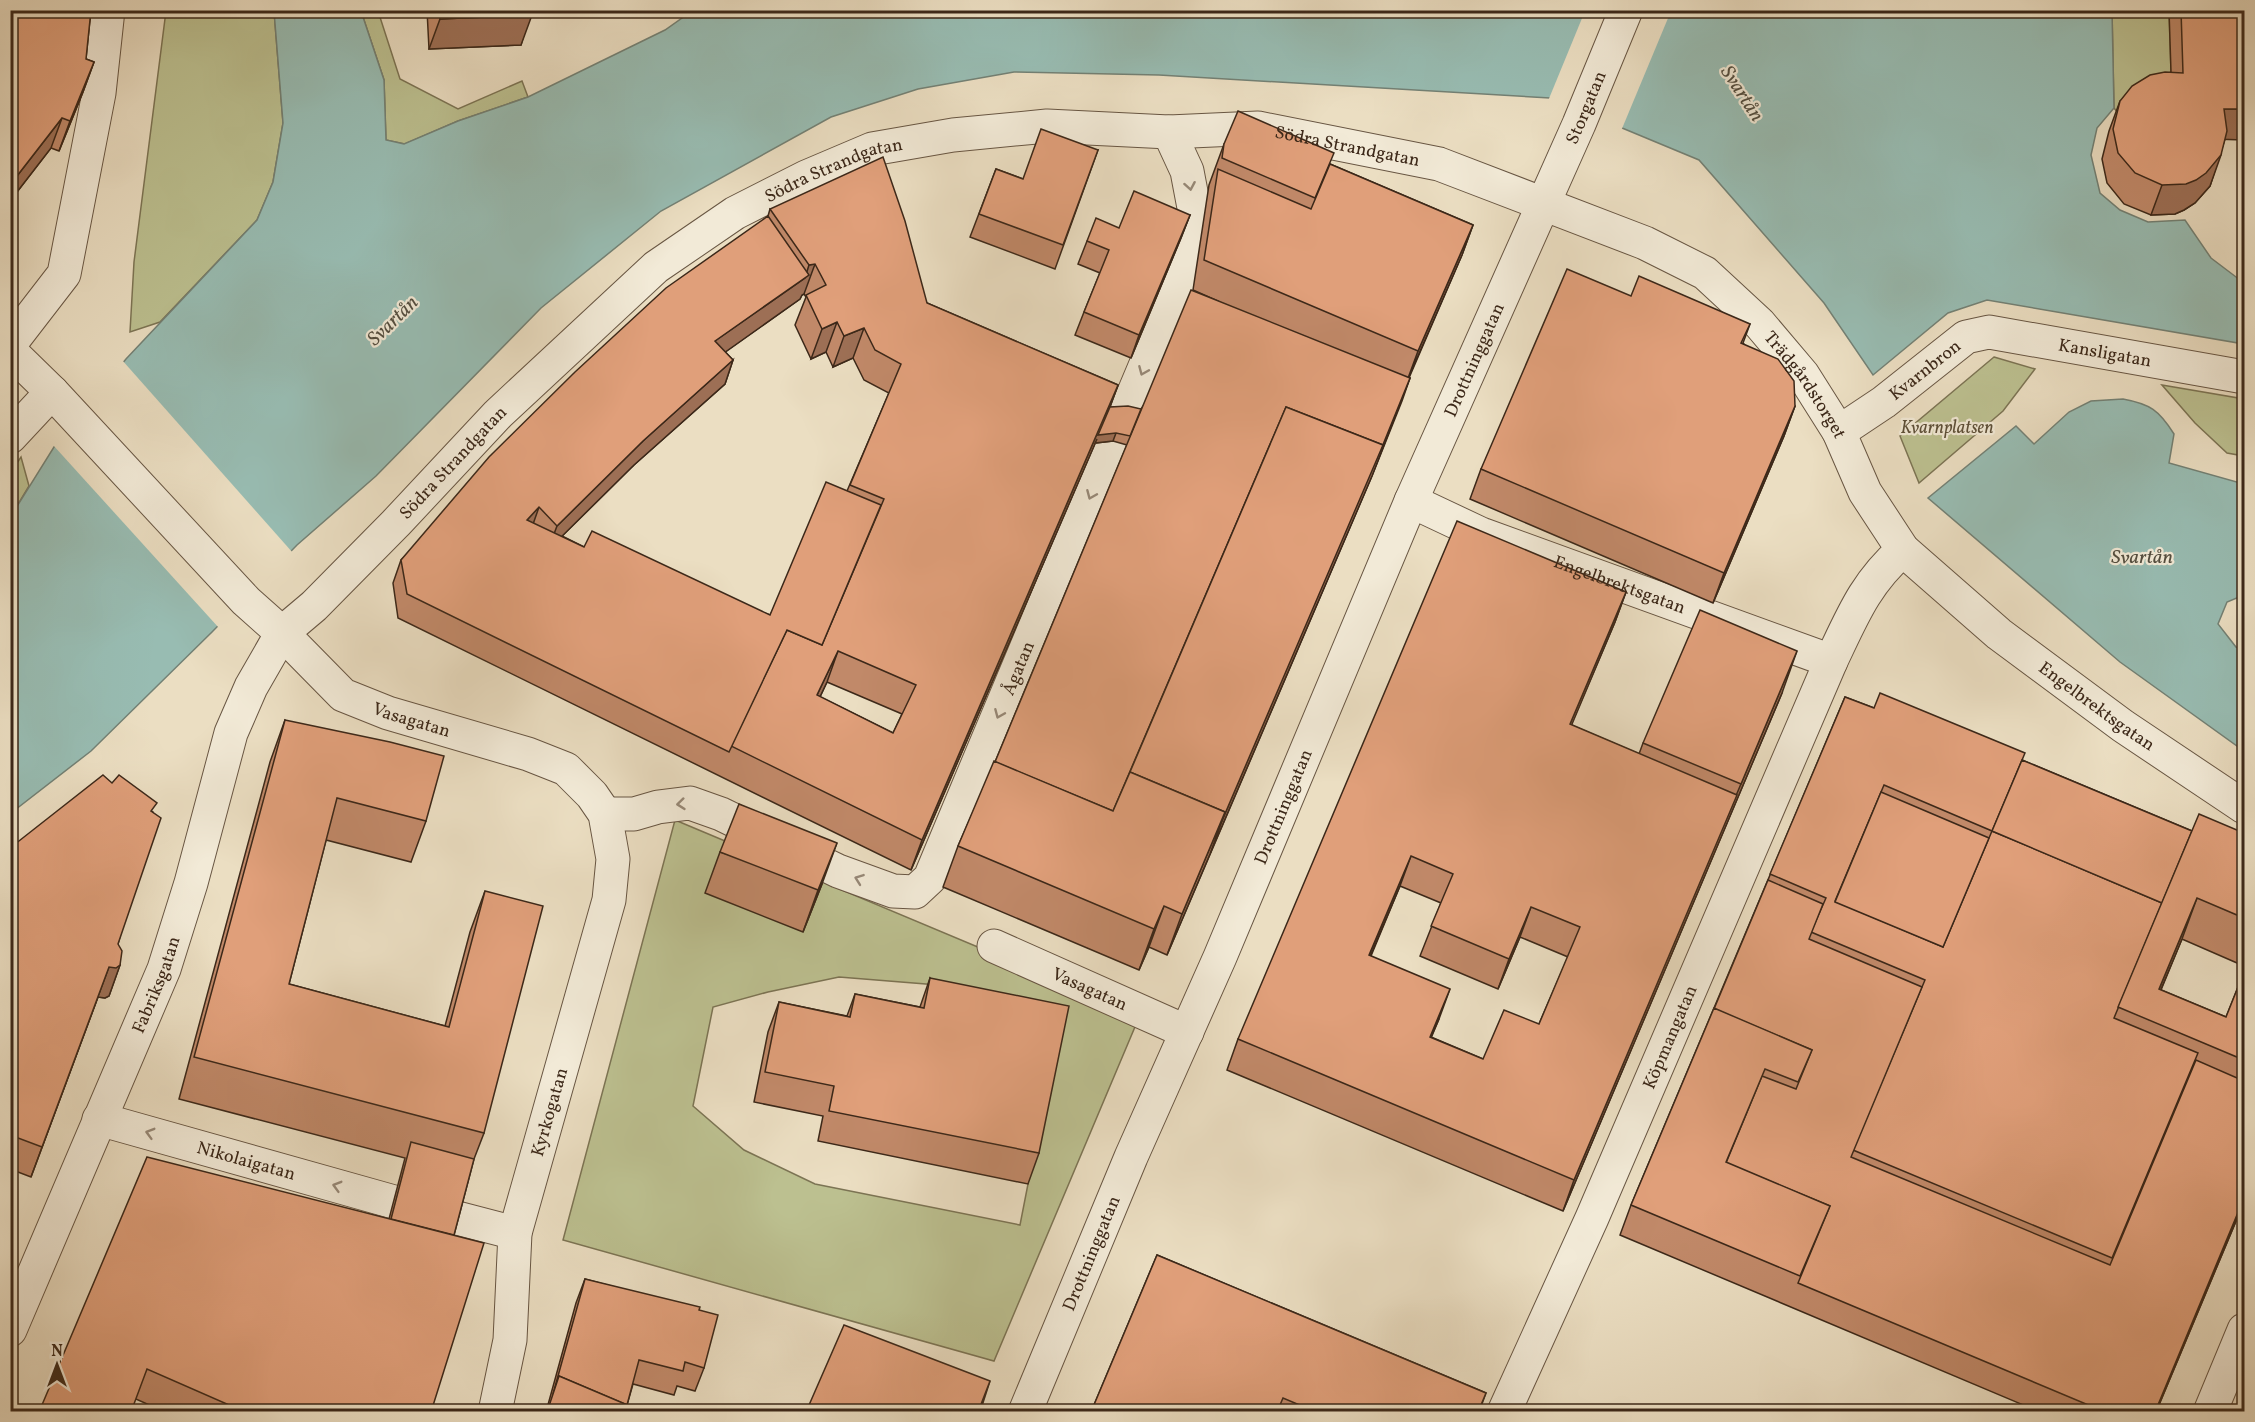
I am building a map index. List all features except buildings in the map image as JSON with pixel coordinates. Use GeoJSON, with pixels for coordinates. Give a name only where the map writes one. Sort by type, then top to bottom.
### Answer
{"type":"FeatureCollection","features":[{"type":"Feature","properties":{"kind":"street"},"geometry":{"type":"LineString","coordinates":[[10,344],[64,274],[99,93],[108,10]]}},
{"type":"Feature","properties":{"kind":"street","name":"Storgatan"},"geometry":{"type":"LineString","coordinates":[[1543,203],[1583,117],[1626,10]]}},
{"type":"Feature","properties":{"kind":"street","name":"Södra Strandgatan"},"geometry":{"type":"LineString","coordinates":[[282,633],[314,606],[396,523],[498,414],[656,267],[735,213],[806,177],[872,149],[953,135],[1047,126],[1169,132],[1258,128],[1348,144],[1439,164],[1543,203]]}},
{"type":"Feature","properties":{"kind":"street","name":"Ågatan"},"geometry":{"type":"LineString","coordinates":[[605,814],[634,814],[658,807],[690,803],[722,814],[838,871],[893,891],[915,892],[930,878],[1190,262],[1195,213],[1188,171],[1169,132]]}},
{"type":"Feature","properties":{"kind":"street","name":"Trädgårdstorget"},"geometry":{"type":"LineString","coordinates":[[1543,203],[1645,243],[1705,273],[1759,323],[1803,375],[1839,432],[1865,492],[1903,550]]}},
{"type":"Feature","properties":{"kind":"street","name":"Drottninggatan"},"geometry":{"type":"LineString","coordinates":[[1025,1412],[1131,1157],[1220,957],[1411,501],[1543,203]]}},
{"type":"Feature","properties":{"kind":"street","name":"Kansligatan"},"geometry":{"type":"LineString","coordinates":[[1966,337],[1989,332],[2244,377]]}},
{"type":"Feature","properties":{"kind":"street","name":"Kvarnbron"},"geometry":{"type":"LineString","coordinates":[[1839,432],[1884,402],[1966,337]]}},
{"type":"Feature","properties":{"kind":"street","name":"Vasagatan"},"geometry":{"type":"LineString","coordinates":[[10,351],[52,392],[246,600],[282,633],[342,695],[388,713],[528,754],[566,769],[592,795],[605,814]]}},
{"type":"Feature","properties":{"kind":"street"},"geometry":{"type":"LineString","coordinates":[[10,437],[52,392]]}},
{"type":"Feature","properties":{"kind":"street","name":"Engelbrektsgatan"},"geometry":{"type":"LineString","coordinates":[[1411,501],[1481,534],[1831,661]]}},
{"type":"Feature","properties":{"kind":"street"},"geometry":{"type":"LineString","coordinates":[[1831,661],[1864,591],[1883,567],[1903,550]]}},
{"type":"Feature","properties":{"kind":"street","name":"Engelbrektsgatan"},"geometry":{"type":"LineString","coordinates":[[1903,550],[1999,634],[2123,726],[2244,807]]}},
{"type":"Feature","properties":{"kind":"street","name":"Fabriksgatan"},"geometry":{"type":"LineString","coordinates":[[10,1330],[164,969],[191,883],[231,733],[251,687],[282,633]]}},
{"type":"Feature","properties":{"kind":"street","name":"Köpmangatan"},"geometry":{"type":"LineString","coordinates":[[1504,1412],[1588,1227],[1831,661]]}},
{"type":"Feature","properties":{"kind":"street","name":"Kyrkogatan"},"geometry":{"type":"LineString","coordinates":[[495,1412],[510,1340],[515,1233],[609,900],[613,859],[605,814]]}},
{"type":"Feature","properties":{"kind":"street","name":"Vasagatan"},"geometry":{"type":"LineString","coordinates":[[994,946],[1187,1032]]}},
{"type":"Feature","properties":{"kind":"street","name":"Nikolaigatan"},"geometry":{"type":"LineString","coordinates":[[99,1119],[394,1202]]}},
{"type":"Feature","properties":{"kind":"street"},"geometry":{"type":"LineString","coordinates":[[457,1218],[515,1233]]}},
{"type":"Feature","properties":{"kind":"street"},"geometry":{"type":"LineString","coordinates":[[2210,1412],[2244,1330]]}},
{"type":"Feature","properties":{"kind":"green space"},"geometry":{"type":"Polygon","coordinates":[[[166,11],[274,11],[283,123],[273,182],[257,220],[160,322],[130,332],[134,262],[166,11]]]}},
{"type":"Feature","properties":{"kind":"green space"},"geometry":{"type":"Polygon","coordinates":[[[361,11],[378,11],[400,79],[458,109],[522,81],[528,97],[458,121],[405,144],[386,140],[384,80],[361,11]]]}},
{"type":"Feature","properties":{"kind":"green space"},"geometry":{"type":"Polygon","coordinates":[[[2112,11],[2169,11],[2172,103],[2121,117],[2114,108],[2112,11]]]}},
{"type":"Feature","properties":{"kind":"green space","name":"Kvarnplatsen"},"geometry":{"type":"Polygon","coordinates":[[[1994,357],[2035,369],[2003,411],[1919,483],[1900,436],[1994,357]]]}},
{"type":"Feature","properties":{"kind":"green space"},"geometry":{"type":"Polygon","coordinates":[[[2162,385],[2244,399],[2244,456],[2227,453],[2195,423],[2162,385]]]}},
{"type":"Feature","properties":{"kind":"green space"},"geometry":{"type":"Polygon","coordinates":[[[21,457],[29,486],[11,516],[11,472],[21,457]]]}},
{"type":"Feature","properties":{"kind":"green space"},"geometry":{"type":"Polygon","coordinates":[[[675,820],[1140,1015],[994,1361],[563,1240],[675,820]],[[839,977],[768,992],[713,1007],[693,1106],[744,1150],[815,1184],[1020,1225],[1028,1184],[938,985],[839,977]]]}},
{"type":"Feature","properties":{"kind":"water"},"geometry":{"type":"Polygon","coordinates":[[[274,11],[361,11],[384,80],[386,140],[404,144],[458,121],[528,97],[665,30],[692,11],[2112,11],[2114,108],[2097,128],[2091,155],[2100,193],[2120,210],[2148,222],[2185,220],[2211,258],[2244,283],[2244,344],[1987,300],[1948,313],[1873,375],[1824,303],[1699,160],[1550,98],[1159,75],[1014,72],[918,89],[831,117],[661,211],[541,308],[376,476],[297,545],[91,751],[11,813],[11,516],[54,447],[126,359],[257,220],[273,182],[283,123],[274,11]]]}},
{"type":"Feature","properties":{"kind":"water","name":"Svartån"},"geometry":{"type":"Polygon","coordinates":[[[2123,399],[2153,409],[2169,426],[2174,434],[2169,463],[2244,484],[2244,595],[2227,602],[2218,624],[2236,647],[2244,650],[2244,751],[2120,662],[1928,498],[2016,426],[2034,444],[2069,412],[2091,401],[2123,399]]]}},
{"type":"Feature","properties":{"kind":"pier"},"geometry":{"type":"Polygon","coordinates":[[[1585,11],[1671,11],[1621,131],[1548,101],[1585,11]]]}},
{"type":"Feature","properties":{"kind":"pier"},"geometry":{"type":"Polygon","coordinates":[[[122,360],[293,553],[219,628],[53,445],[122,360]]]}}]}
